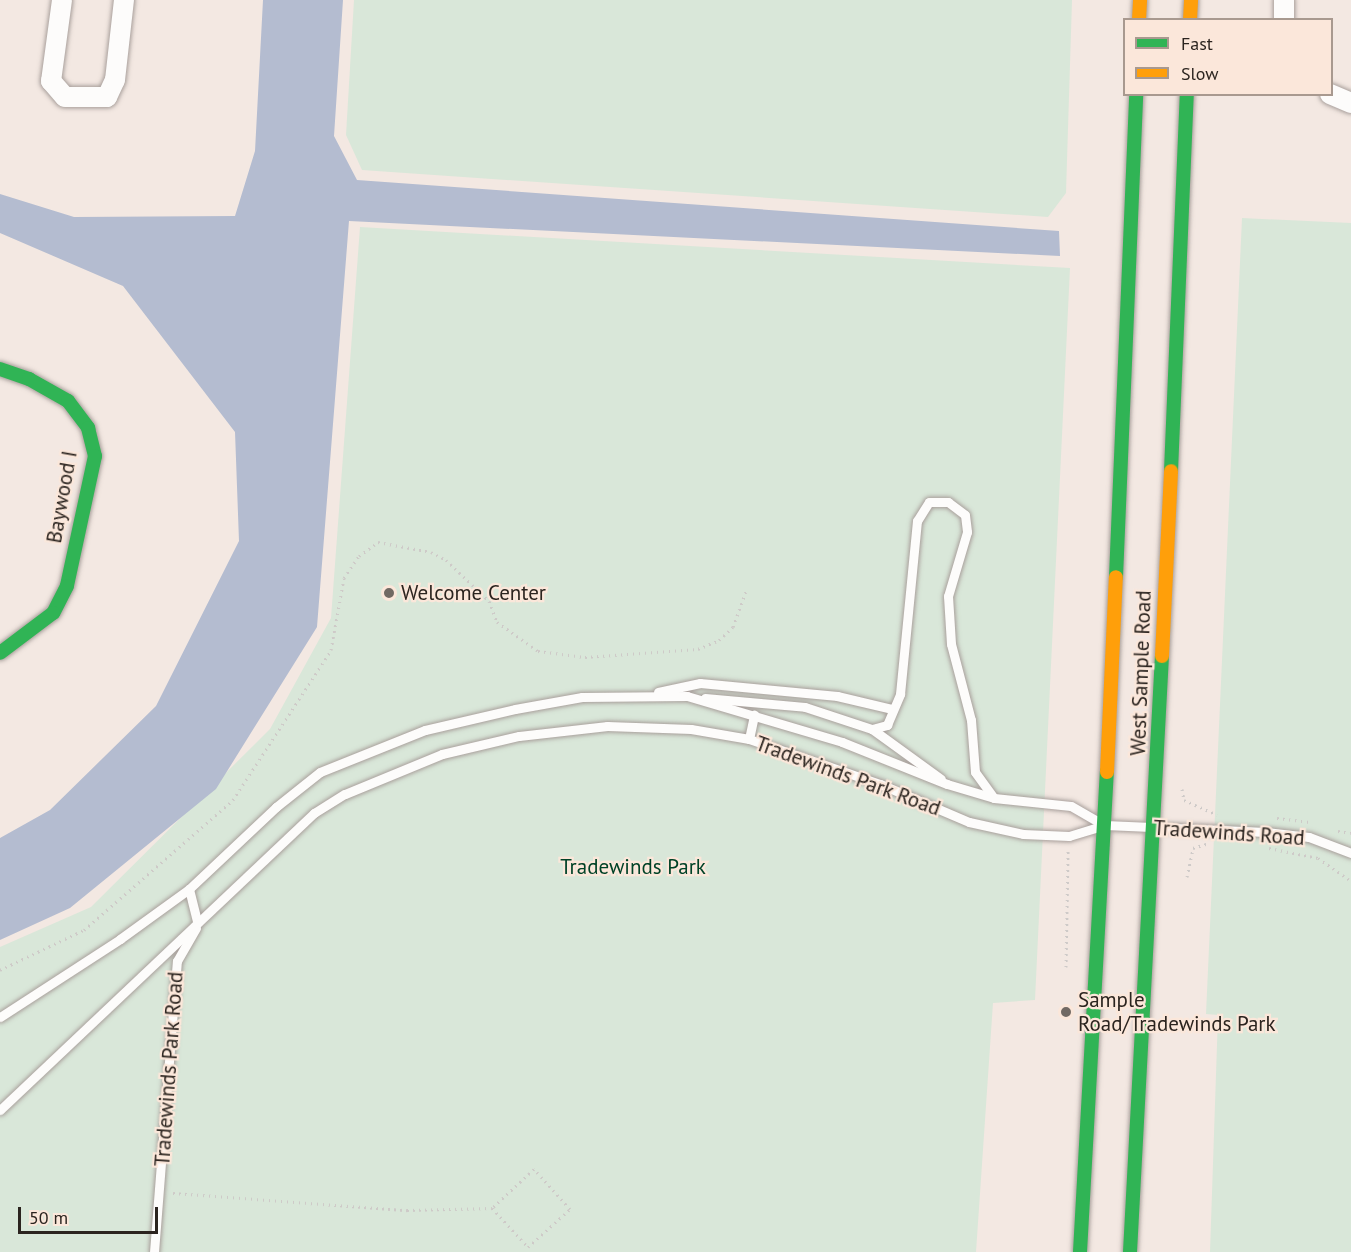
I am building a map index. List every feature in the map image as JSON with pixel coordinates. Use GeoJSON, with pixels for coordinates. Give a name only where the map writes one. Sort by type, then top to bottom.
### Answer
{"type":"FeatureCollection","features":[{"type":"Feature","properties":{"kind":"main road"},"geometry":{"type":"LineString","coordinates":[[1139,18],[1140,0]]}},
{"type":"Feature","properties":{"kind":"main road"},"geometry":{"type":"LineString","coordinates":[[1190,18],[1191,0]]}},
{"type":"Feature","properties":{"kind":"main road","name":"West Sample Road"},"geometry":{"type":"LineString","coordinates":[[1080,1252],[1105,825],[1136,96]]}},
{"type":"Feature","properties":{"kind":"main road","name":"West Sample Road"},"geometry":{"type":"LineString","coordinates":[[1130,1252],[1155,828],[1187,96]]}},
{"type":"Feature","properties":{"kind":"main road","name":"Baywood I"},"geometry":{"type":"LineString","coordinates":[[0,369],[29,379],[68,401],[88,428],[95,456],[67,586],[53,613],[0,653]]}},
{"type":"Feature","properties":{"kind":"street"},"geometry":{"type":"LineString","coordinates":[[62,0],[51,81],[65,97],[107,97],[115,80],[124,0]]}},
{"type":"Feature","properties":{"kind":"street"},"geometry":{"type":"LineString","coordinates":[[1284,0],[1284,18]]}},
{"type":"Feature","properties":{"kind":"street"},"geometry":{"type":"LineString","coordinates":[[1333,95],[1351,103]]}},
{"type":"Feature","properties":{"kind":"lane"},"geometry":{"type":"LineString","coordinates":[[872,729],[887,726],[900,694],[917,521],[929,502],[948,502],[965,515],[967,532],[948,596],[951,644],[971,720],[975,772],[994,798]]}},
{"type":"Feature","properties":{"kind":"lane"},"geometry":{"type":"LineString","coordinates":[[639,696],[700,683],[837,696],[892,709]]}},
{"type":"Feature","properties":{"kind":"lane","name":"Tradewinds Park Road"},"geometry":{"type":"LineString","coordinates":[[687,696],[842,742],[947,784],[994,798],[1071,806],[1105,825]]}},
{"type":"Feature","properties":{"kind":"lane","name":"Tradewinds Park Road"},"geometry":{"type":"LineString","coordinates":[[0,1017],[120,939],[189,889],[300,786],[376,747],[425,730],[515,709],[582,697],[687,696],[805,707],[872,729],[947,784]]}},
{"type":"Feature","properties":{"kind":"lane"},"geometry":{"type":"LineString","coordinates":[[750,739],[754,715]]}},
{"type":"Feature","properties":{"kind":"lane","name":"Tradewinds Park Road"},"geometry":{"type":"LineString","coordinates":[[0,1110],[219,900],[314,813],[345,794],[442,754],[519,736],[607,726],[691,729],[750,739],[880,784],[969,822],[1023,834],[1058,835],[1105,825]]}},
{"type":"Feature","properties":{"kind":"lane","name":"Tradewinds Road"},"geometry":{"type":"LineString","coordinates":[[1105,825],[1266,832],[1309,837],[1349,849]]}},
{"type":"Feature","properties":{"kind":"lane"},"geometry":{"type":"LineString","coordinates":[[189,889],[197,921]]}},
{"type":"Feature","properties":{"kind":"lane","name":"Tradewinds Park Road"},"geometry":{"type":"LineString","coordinates":[[154,1252],[177,961],[184,943],[219,900]]}},
{"type":"Feature","properties":{"kind":"path"},"geometry":{"type":"LineString","coordinates":[[0,970],[84,930],[233,800],[331,650],[345,578],[359,556],[378,542],[431,552],[446,560],[489,601],[497,622],[538,651],[585,657],[698,649],[719,640],[733,627],[746,591]]}},
{"type":"Feature","properties":{"kind":"path"},"geometry":{"type":"LineString","coordinates":[[1181,782],[1184,800],[1206,812]]}},
{"type":"Feature","properties":{"kind":"path"},"geometry":{"type":"LineString","coordinates":[[1187,877],[1193,848],[1216,843]]}},
{"type":"Feature","properties":{"kind":"path"},"geometry":{"type":"LineString","coordinates":[[1265,847],[1318,858],[1351,881]]}},
{"type":"Feature","properties":{"kind":"path"},"geometry":{"type":"LineString","coordinates":[[1066,967],[1068,849]]}},
{"type":"Feature","properties":{"kind":"path"},"geometry":{"type":"LineString","coordinates":[[159,1191],[408,1210],[492,1208],[534,1169],[570,1209],[528,1247],[492,1208]]}},
{"type":"Feature","properties":{"kind":"green space"},"geometry":{"type":"Polygon","coordinates":[[[354,0],[1072,0],[1066,193],[1048,217],[362,170],[346,135],[354,0]]]}},
{"type":"Feature","properties":{"kind":"green space"},"geometry":{"type":"Polygon","coordinates":[[[1242,218],[1351,223],[1351,1252],[1210,1252],[1218,1015],[1206,1014],[1242,218]]]}},
{"type":"Feature","properties":{"kind":"green space","name":"Tradewinds Park"},"geometry":{"type":"Polygon","coordinates":[[[360,227],[1070,268],[1035,1000],[993,1003],[976,1252],[0,1252],[0,947],[91,907],[270,729],[331,618],[360,227]]]}},
{"type":"Feature","properties":{"kind":"water"},"geometry":{"type":"Polygon","coordinates":[[[263,0],[343,0],[334,136],[357,180],[1059,231],[1060,256],[349,221],[317,627],[216,789],[70,908],[0,940],[0,838],[50,810],[156,706],[239,541],[235,432],[123,286],[0,233],[0,194],[74,217],[235,216],[255,151],[263,0]]]}},
{"type":"Feature","properties":{"kind":"traffic: fast"},"geometry":{"type":"LineString","coordinates":[[1116,577],[1136,96]]}},
{"type":"Feature","properties":{"kind":"traffic: fast"},"geometry":{"type":"LineString","coordinates":[[1171,471],[1187,96]]}},
{"type":"Feature","properties":{"kind":"traffic: fast"},"geometry":{"type":"LineString","coordinates":[[0,369],[29,379],[68,401],[88,428],[95,456],[67,586],[53,613],[0,653]]}},
{"type":"Feature","properties":{"kind":"traffic: fast"},"geometry":{"type":"LineString","coordinates":[[1130,1252],[1162,656]]}},
{"type":"Feature","properties":{"kind":"traffic: fast"},"geometry":{"type":"LineString","coordinates":[[1080,1252],[1107,772]]}},
{"type":"Feature","properties":{"kind":"traffic: slow"},"geometry":{"type":"LineString","coordinates":[[1139,18],[1140,0]]}},
{"type":"Feature","properties":{"kind":"traffic: slow"},"geometry":{"type":"LineString","coordinates":[[1190,18],[1191,0]]}},
{"type":"Feature","properties":{"kind":"traffic: slow"},"geometry":{"type":"LineString","coordinates":[[1162,656],[1171,471]]}},
{"type":"Feature","properties":{"kind":"traffic: slow"},"geometry":{"type":"LineString","coordinates":[[1107,772],[1116,577]]}},
{"type":"Feature","properties":{"kind":"place","name":"Welcome Center"},"geometry":{"type":"Point","coordinates":[389,593]}},
{"type":"Feature","properties":{"kind":"place","name":"Sample Road/Tradewinds Park"},"geometry":{"type":"Point","coordinates":[1066,1012]}}]}
